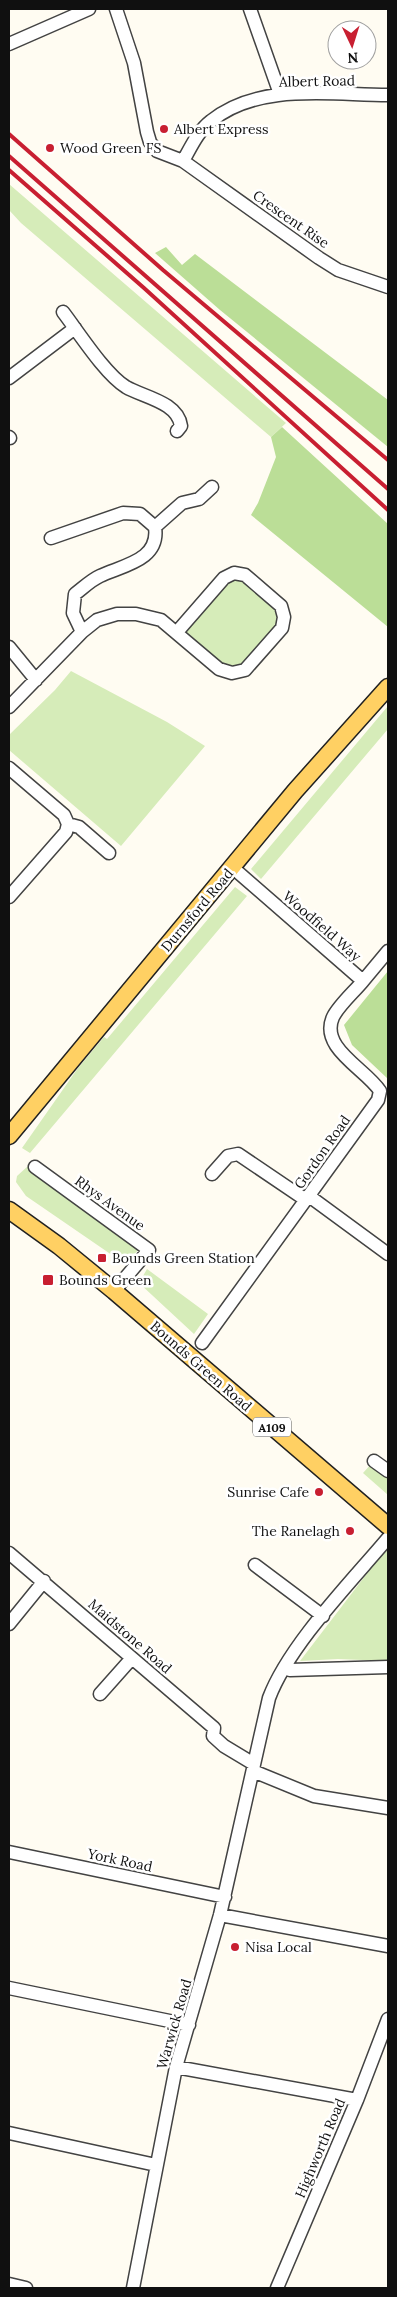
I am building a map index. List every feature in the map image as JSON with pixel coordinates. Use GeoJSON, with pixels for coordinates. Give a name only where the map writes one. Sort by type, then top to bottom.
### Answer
{"type":"FeatureCollection","features":[{"type":"Feature","properties":{"kind":"main road","name":"Durnsford Road"},"geometry":{"type":"LineString","coordinates":[[9,1136],[295,791],[388,687]]}},
{"type":"Feature","properties":{"kind":"main road","name":"Bounds Green Road"},"geometry":{"type":"LineString","coordinates":[[9,1210],[59,1246],[114,1291],[388,1526]]}},
{"type":"Feature","properties":{"kind":"street"},"geometry":{"type":"LineString","coordinates":[[9,44],[90,9]]}},
{"type":"Feature","properties":{"kind":"street","name":"Crescent Rise"},"geometry":{"type":"LineString","coordinates":[[116,9],[134,63],[150,142],[157,151],[183,162],[338,270],[388,287]]}},
{"type":"Feature","properties":{"kind":"street"},"geometry":{"type":"LineString","coordinates":[[250,9],[280,94]]}},
{"type":"Feature","properties":{"kind":"street","name":"Albert Road"},"geometry":{"type":"LineString","coordinates":[[183,162],[199,133],[216,117],[246,102],[280,94],[388,95]]}},
{"type":"Feature","properties":{"kind":"street"},"geometry":{"type":"LineString","coordinates":[[63,312],[118,381],[133,391],[158,401],[176,414],[180,419],[181,426],[177,431]]}},
{"type":"Feature","properties":{"kind":"street"},"geometry":{"type":"LineString","coordinates":[[9,378],[75,328]]}},
{"type":"Feature","properties":{"kind":"street"},"geometry":{"type":"LineString","coordinates":[[82,632],[73,613],[75,594],[99,576],[135,563],[143,558],[154,544],[155,526],[182,503],[199,500],[212,487]]}},
{"type":"Feature","properties":{"kind":"street"},"geometry":{"type":"LineString","coordinates":[[51,538],[123,513],[140,514],[155,526]]}},
{"type":"Feature","properties":{"kind":"street"},"geometry":{"type":"LineString","coordinates":[[9,707],[82,632],[98,620],[117,614],[136,614],[161,620],[219,669],[232,673],[245,670],[282,628],[284,617],[281,606],[245,575],[234,572],[224,578],[177,632]]}},
{"type":"Feature","properties":{"kind":"street"},"geometry":{"type":"LineString","coordinates":[[9,647],[36,680]]}},
{"type":"Feature","properties":{"kind":"street"},"geometry":{"type":"LineString","coordinates":[[9,768],[64,815],[68,824],[66,832],[9,897]]}},
{"type":"Feature","properties":{"kind":"street"},"geometry":{"type":"LineString","coordinates":[[68,824],[79,827],[109,853]]}},
{"type":"Feature","properties":{"kind":"street","name":"Woodfield Way"},"geometry":{"type":"LineString","coordinates":[[232,868],[363,981],[388,951]]}},
{"type":"Feature","properties":{"kind":"street","name":"Gordon Road"},"geometry":{"type":"LineString","coordinates":[[202,1343],[378,1100],[380,1091],[374,1082],[335,1046],[331,1037],[331,1024],[334,1016],[363,981]]}},
{"type":"Feature","properties":{"kind":"street"},"geometry":{"type":"LineString","coordinates":[[212,1174],[228,1156],[238,1154],[308,1198],[388,1254]]}},
{"type":"Feature","properties":{"kind":"street","name":"Rhys Avenue"},"geometry":{"type":"LineString","coordinates":[[35,1167],[149,1250],[114,1291]]}},
{"type":"Feature","properties":{"kind":"street"},"geometry":{"type":"LineString","coordinates":[[374,1462],[388,1471]]}},
{"type":"Feature","properties":{"kind":"street"},"geometry":{"type":"LineString","coordinates":[[388,1538],[323,1616],[284,1668],[290,1670],[388,1667]]}},
{"type":"Feature","properties":{"kind":"street","name":"Maidstone Road"},"geometry":{"type":"LineString","coordinates":[[9,1552],[214,1728],[213,1736],[254,1768]]}},
{"type":"Feature","properties":{"kind":"street"},"geometry":{"type":"LineString","coordinates":[[255,1565],[323,1616]]}},
{"type":"Feature","properties":{"kind":"street"},"geometry":{"type":"LineString","coordinates":[[9,1624],[44,1581]]}},
{"type":"Feature","properties":{"kind":"street"},"geometry":{"type":"LineString","coordinates":[[100,1694],[132,1658]]}},
{"type":"Feature","properties":{"kind":"street","name":"Warwick Road"},"geometry":{"type":"LineString","coordinates":[[133,2288],[176,2067],[225,1897],[274,1686],[284,1668]]}},
{"type":"Feature","properties":{"kind":"street"},"geometry":{"type":"LineString","coordinates":[[254,1768],[314,1796],[388,1808]]}},
{"type":"Feature","properties":{"kind":"street","name":"York Road"},"geometry":{"type":"LineString","coordinates":[[9,1852],[225,1897]]}},
{"type":"Feature","properties":{"kind":"street"},"geometry":{"type":"LineString","coordinates":[[220,1915],[388,1946]]}},
{"type":"Feature","properties":{"kind":"street"},"geometry":{"type":"LineString","coordinates":[[9,1988],[189,2026]]}},
{"type":"Feature","properties":{"kind":"street","name":"Highworth Road"},"geometry":{"type":"LineString","coordinates":[[277,2288],[357,2100],[388,2020]]}},
{"type":"Feature","properties":{"kind":"street"},"geometry":{"type":"LineString","coordinates":[[176,2067],[357,2100]]}},
{"type":"Feature","properties":{"kind":"street"},"geometry":{"type":"LineString","coordinates":[[9,2133],[156,2165]]}},
{"type":"Feature","properties":{"kind":"street"},"geometry":{"type":"LineString","coordinates":[[9,2284],[26,2288]]}},
{"type":"Feature","properties":{"kind":"green space"},"geometry":{"type":"Polygon","coordinates":[[[9,184],[286,423],[271,437],[21,223],[9,210],[9,184]]]}},
{"type":"Feature","properties":{"kind":"green space"},"geometry":{"type":"Polygon","coordinates":[[[166,247],[182,265],[195,254],[388,400],[388,447],[220,310],[155,253],[166,247]]]}},
{"type":"Feature","properties":{"kind":"green space"},"geometry":{"type":"Polygon","coordinates":[[[282,427],[388,524],[388,627],[251,515],[258,503],[276,457],[271,437],[282,427]]]}},
{"type":"Feature","properties":{"kind":"green space"},"geometry":{"type":"Polygon","coordinates":[[[234,577],[245,578],[278,609],[278,625],[245,666],[234,667],[210,658],[182,632],[219,590],[234,577]]]}},
{"type":"Feature","properties":{"kind":"green space"},"geometry":{"type":"Polygon","coordinates":[[[71,671],[167,722],[205,746],[121,846],[9,750],[9,735],[55,690],[71,671]]]}},
{"type":"Feature","properties":{"kind":"green space"},"geometry":{"type":"Polygon","coordinates":[[[388,706],[388,729],[261,879],[251,869],[388,706]]]}},
{"type":"Feature","properties":{"kind":"green space"},"geometry":{"type":"Polygon","coordinates":[[[235,887],[247,896],[30,1153],[22,1148],[78,1068],[104,1037],[107,1039],[235,887]]]}},
{"type":"Feature","properties":{"kind":"green space"},"geometry":{"type":"Polygon","coordinates":[[[388,971],[388,1079],[352,1045],[344,1025],[388,971]]]}},
{"type":"Feature","properties":{"kind":"green space"},"geometry":{"type":"Polygon","coordinates":[[[28,1166],[141,1247],[125,1264],[26,1196],[16,1182],[17,1176],[28,1166]]]}},
{"type":"Feature","properties":{"kind":"green space"},"geometry":{"type":"Polygon","coordinates":[[[147,1269],[208,1314],[194,1334],[139,1283],[147,1269]]]}},
{"type":"Feature","properties":{"kind":"green space"},"geometry":{"type":"Polygon","coordinates":[[[372,1463],[388,1476],[388,1495],[363,1473],[372,1463]]]}},
{"type":"Feature","properties":{"kind":"green space"},"geometry":{"type":"Polygon","coordinates":[[[388,1546],[388,1661],[338,1659],[300,1661],[388,1546]]]}},
{"type":"Feature","properties":{"kind":"railway"},"geometry":{"type":"LineString","coordinates":[[9,134],[163,270],[388,460]]}},
{"type":"Feature","properties":{"kind":"railway"},"geometry":{"type":"LineString","coordinates":[[9,156],[388,489]]}},
{"type":"Feature","properties":{"kind":"railway"},"geometry":{"type":"LineString","coordinates":[[9,170],[144,288],[388,510]]}},
{"type":"Feature","properties":{"kind":"place","name":"Albert Express"},"geometry":{"type":"Point","coordinates":[164,129]}},
{"type":"Feature","properties":{"kind":"place","name":"Wood Green FS"},"geometry":{"type":"Point","coordinates":[50,148]}},
{"type":"Feature","properties":{"kind":"place","name":"Bounds Green Station"},"geometry":{"type":"Point","coordinates":[102,1258]}},
{"type":"Feature","properties":{"kind":"place","name":"Bounds Green"},"geometry":{"type":"Point","coordinates":[48,1280]}},
{"type":"Feature","properties":{"kind":"place","name":"Sunrise Cafe"},"geometry":{"type":"Point","coordinates":[319,1492]}},
{"type":"Feature","properties":{"kind":"place","name":"The Ranelagh"},"geometry":{"type":"Point","coordinates":[350,1531]}},
{"type":"Feature","properties":{"kind":"place","name":"Nisa Local"},"geometry":{"type":"Point","coordinates":[235,1947]}}]}
